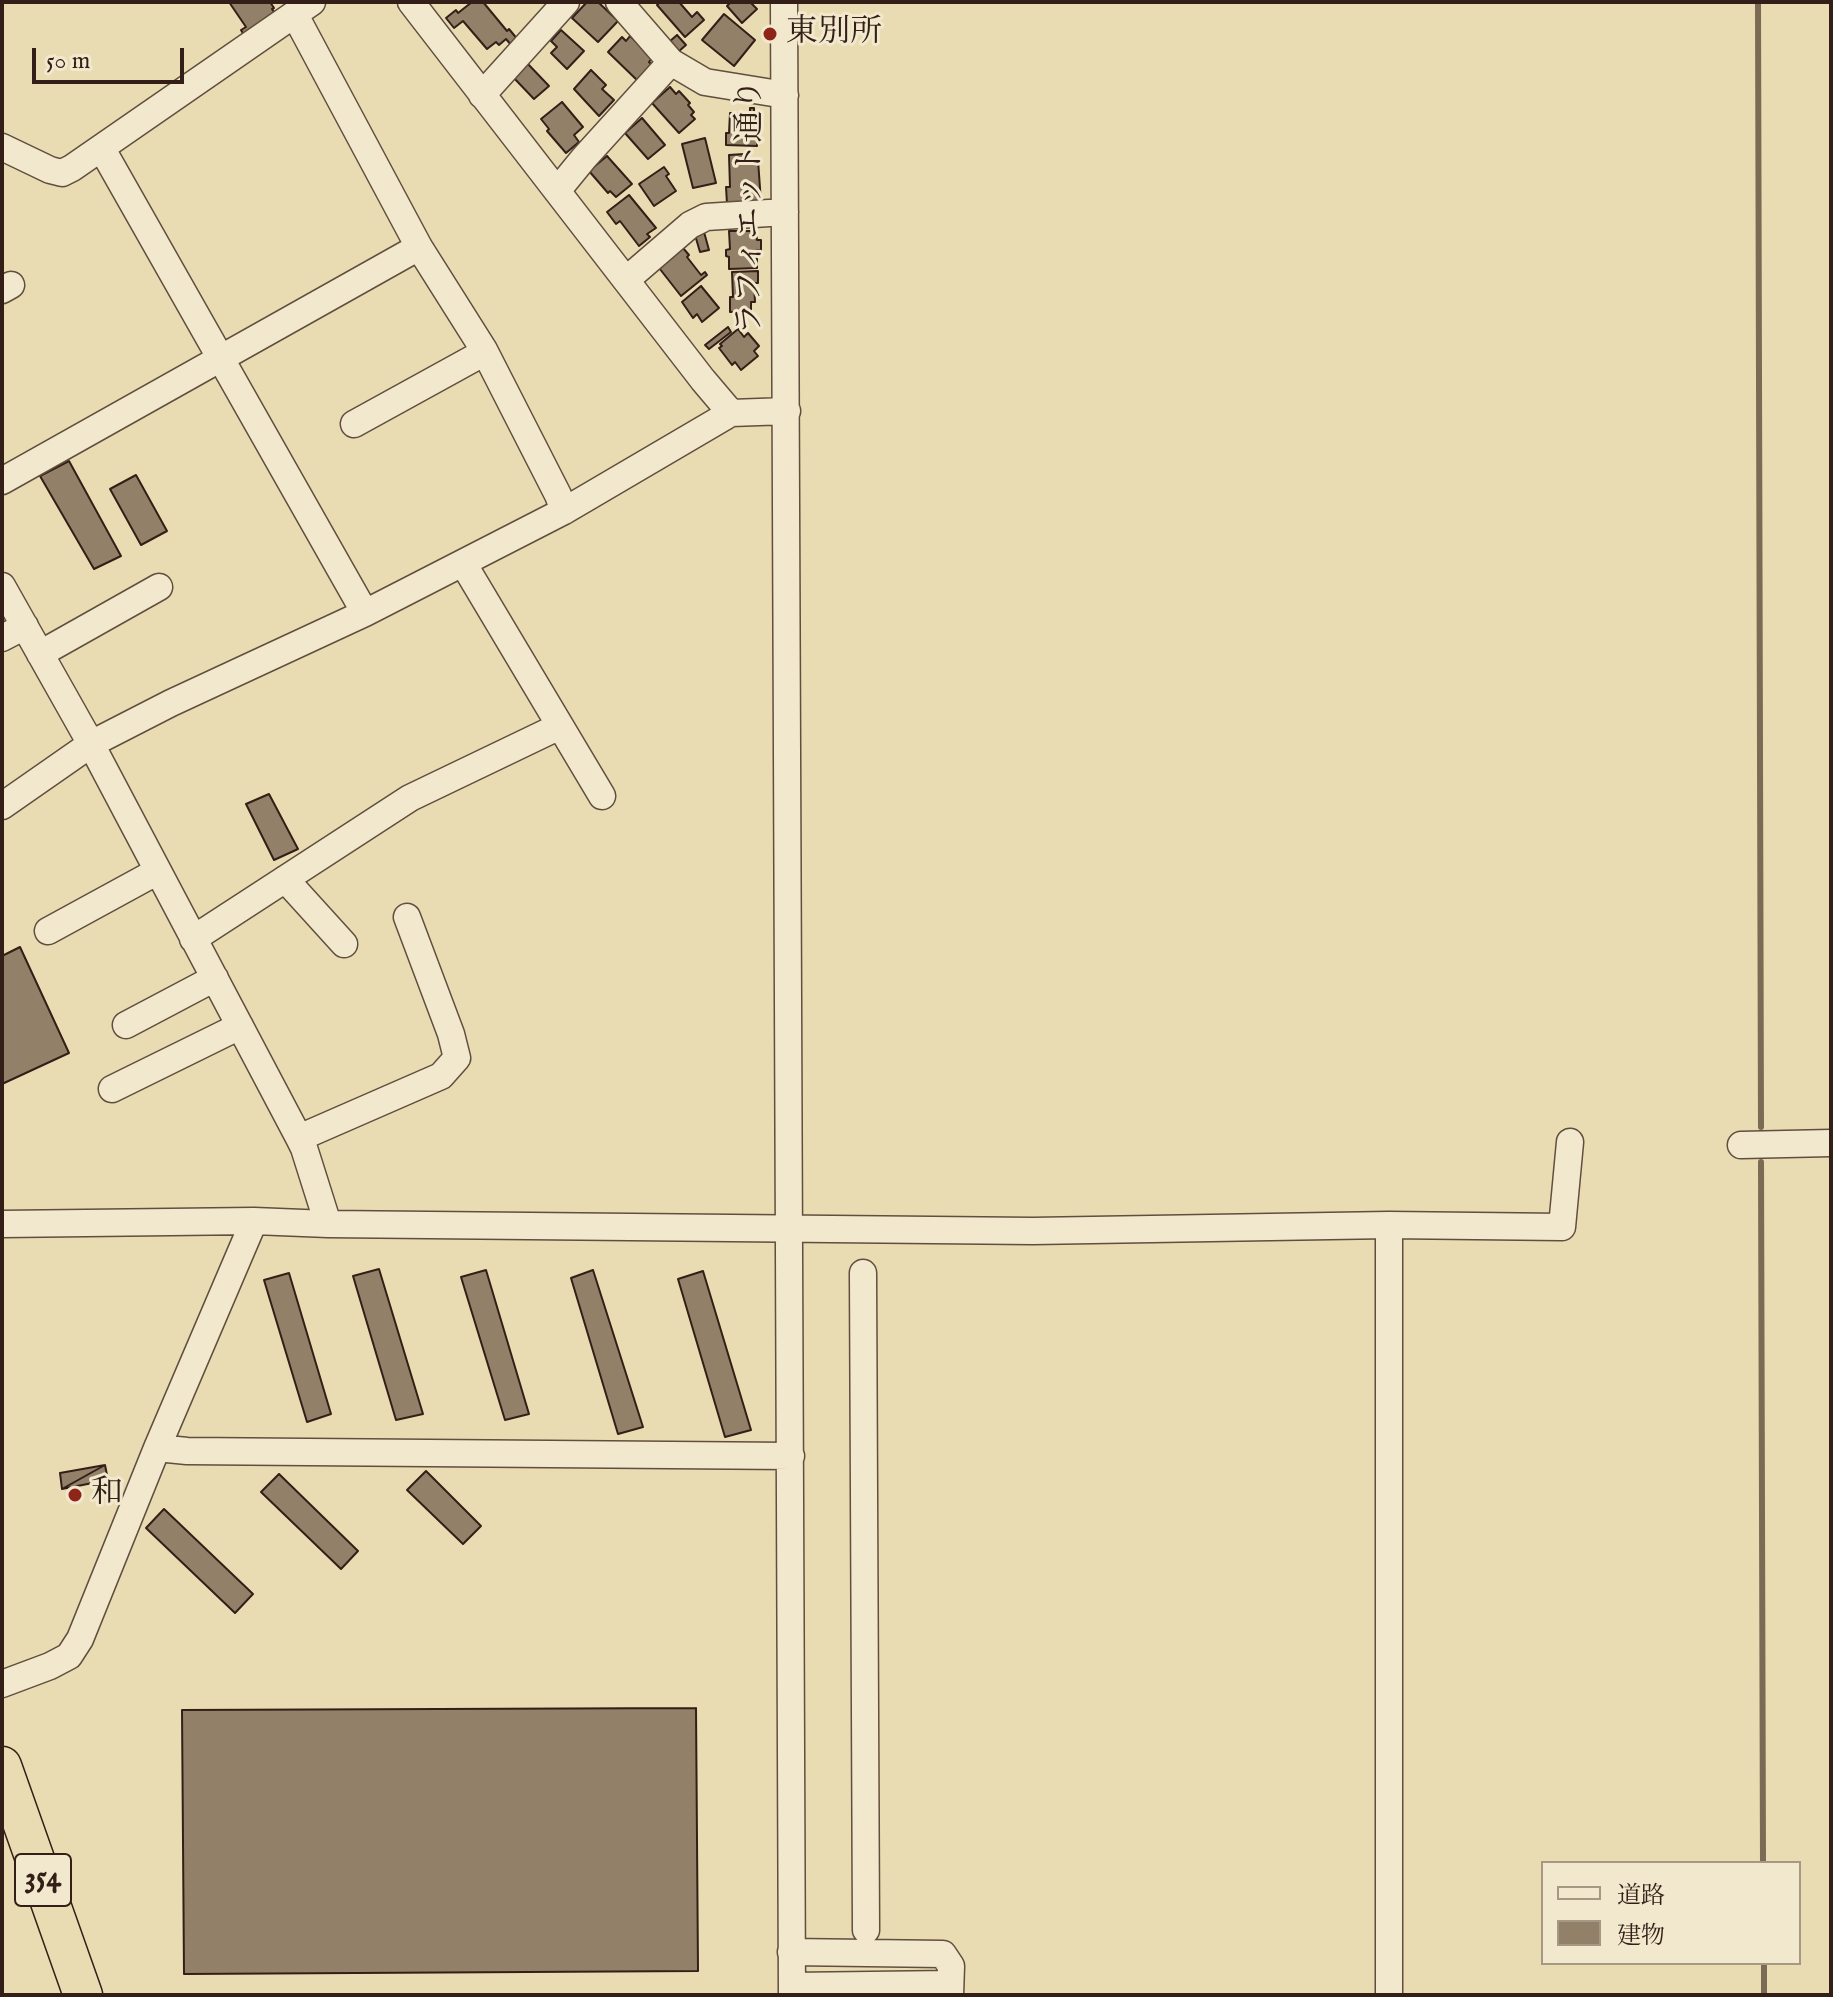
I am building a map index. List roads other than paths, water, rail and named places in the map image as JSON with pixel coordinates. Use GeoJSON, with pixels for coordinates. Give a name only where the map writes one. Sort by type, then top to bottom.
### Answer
{"type":"FeatureCollection","features":[{"type":"Feature","properties":{"kind":"highway","name":"354"},"geometry":{"type":"LineString","coordinates":[[2,1766],[83,1995]]}},
{"type":"Feature","properties":{"kind":"highway","name":"354"},"geometry":{"type":"LineString","coordinates":[[2,1844],[56,1995]]}},
{"type":"Feature","properties":{"kind":"street"},"geometry":{"type":"LineString","coordinates":[[411,2],[731,413]]}},
{"type":"Feature","properties":{"kind":"street"},"geometry":{"type":"LineString","coordinates":[[482,95],[566,2]]}},
{"type":"Feature","properties":{"kind":"street"},"geometry":{"type":"LineString","coordinates":[[619,2],[671,62],[705,82],[785,95]]}},
{"type":"Feature","properties":{"kind":"street","name":"ラフィエット通り"},"geometry":{"type":"LineString","coordinates":[[784,2],[792,1990]]}},
{"type":"Feature","properties":{"kind":"street"},"geometry":{"type":"LineString","coordinates":[[2,147],[62,173],[102,149],[304,8],[419,247],[484,350],[564,511]]}},
{"type":"Feature","properties":{"kind":"street"},"geometry":{"type":"LineString","coordinates":[[557,191],[671,62]]}},
{"type":"Feature","properties":{"kind":"street"},"geometry":{"type":"LineString","coordinates":[[102,149],[365,613]]}},
{"type":"Feature","properties":{"kind":"street"},"geometry":{"type":"LineString","coordinates":[[626,280],[690,225],[706,217],[785,212]]}},
{"type":"Feature","properties":{"kind":"street"},"geometry":{"type":"LineString","coordinates":[[2,481],[419,247]]}},
{"type":"Feature","properties":{"kind":"street"},"geometry":{"type":"LineString","coordinates":[[354,424],[484,350]]}},
{"type":"Feature","properties":{"kind":"street"},"geometry":{"type":"LineString","coordinates":[[2,806],[91,744],[171,703],[365,613],[564,511],[731,413],[787,411]]}},
{"type":"Feature","properties":{"kind":"street"},"geometry":{"type":"LineString","coordinates":[[463,563],[602,796]]}},
{"type":"Feature","properties":{"kind":"street"},"geometry":{"type":"LineString","coordinates":[[2,586],[13,632],[40,654],[91,744],[299,1138],[328,1224]]}},
{"type":"Feature","properties":{"kind":"street"},"geometry":{"type":"LineString","coordinates":[[40,654],[159,587]]}},
{"type":"Feature","properties":{"kind":"street"},"geometry":{"type":"LineString","coordinates":[[193,939],[410,798],[560,726]]}},
{"type":"Feature","properties":{"kind":"street"},"geometry":{"type":"LineString","coordinates":[[48,931],[158,871]]}},
{"type":"Feature","properties":{"kind":"street"},"geometry":{"type":"LineString","coordinates":[[285,879],[344,944]]}},
{"type":"Feature","properties":{"kind":"street"},"geometry":{"type":"LineString","coordinates":[[299,1138],[441,1076],[457,1058],[407,917]]}},
{"type":"Feature","properties":{"kind":"street"},"geometry":{"type":"LineString","coordinates":[[126,1025],[215,978]]}},
{"type":"Feature","properties":{"kind":"street"},"geometry":{"type":"LineString","coordinates":[[112,1089],[240,1026]]}},
{"type":"Feature","properties":{"kind":"street"},"geometry":{"type":"LineString","coordinates":[[2,1224],[254,1221],[1033,1231],[1389,1225],[1562,1227],[1570,1142]]}},
{"type":"Feature","properties":{"kind":"street"},"geometry":{"type":"LineString","coordinates":[[1741,1145],[1831,1143]]}},
{"type":"Feature","properties":{"kind":"street"},"geometry":{"type":"LineString","coordinates":[[2,1684],[69,1656],[80,1639],[254,1221]]}},
{"type":"Feature","properties":{"kind":"street"},"geometry":{"type":"LineString","coordinates":[[1389,1225],[1389,1995]]}},
{"type":"Feature","properties":{"kind":"street"},"geometry":{"type":"LineString","coordinates":[[863,1273],[866,1930]]}},
{"type":"Feature","properties":{"kind":"street"},"geometry":{"type":"LineString","coordinates":[[157,1448],[187,1451],[791,1456]]}},
{"type":"Feature","properties":{"kind":"street"},"geometry":{"type":"LineString","coordinates":[[791,1952],[943,1954],[951,1966],[950,1989],[792,1990]]}},
{"type":"Feature","properties":{"kind":"waterway"},"geometry":{"type":"LineString","coordinates":[[1758,2],[1761,1127]]}},
{"type":"Feature","properties":{"kind":"waterway"},"geometry":{"type":"LineString","coordinates":[[1761,1162],[1763,1861]]}},
{"type":"Feature","properties":{"kind":"waterway"},"geometry":{"type":"LineString","coordinates":[[1764,1965],[1764,1995]]}},
{"type":"Feature","properties":{"kind":"place","name":"東別所"},"geometry":{"type":"Point","coordinates":[770,34]}},
{"type":"Feature","properties":{"kind":"place","name":"和"},"geometry":{"type":"Point","coordinates":[75,1495]}}]}
